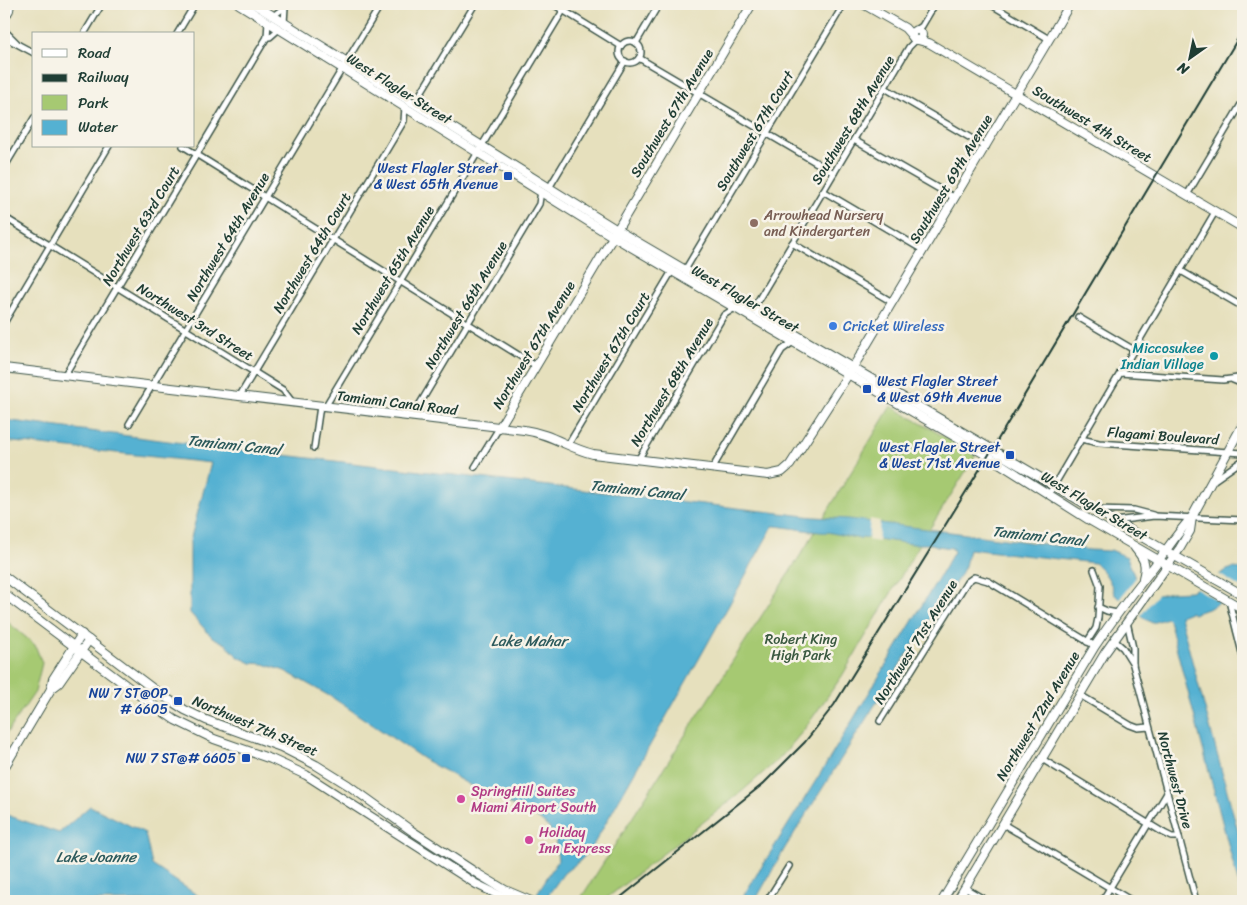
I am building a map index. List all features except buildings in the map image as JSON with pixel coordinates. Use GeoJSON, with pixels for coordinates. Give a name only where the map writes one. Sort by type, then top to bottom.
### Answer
{"type":"FeatureCollection","features":[{"type":"Feature","properties":{"kind":"main road"},"geometry":{"type":"LineString","coordinates":[[4,10],[10,4]]}},
{"type":"Feature","properties":{"kind":"main road"},"geometry":{"type":"LineString","coordinates":[[4,19],[10,4]]}},
{"type":"Feature","properties":{"kind":"main road","name":"West Flagler Street"},"geometry":{"type":"LineString","coordinates":[[239,4],[271,19],[344,65],[416,114],[549,188],[672,271],[793,342],[850,371]]}},
{"type":"Feature","properties":{"kind":"main road","name":"West Flagler Street"},"geometry":{"type":"LineString","coordinates":[[254,4],[271,19]]}},
{"type":"Feature","properties":{"kind":"main road","name":"Southwest 67th Avenue"},"geometry":{"type":"LineString","coordinates":[[615,233],[752,4]]}},
{"type":"Feature","properties":{"kind":"main road","name":"Southwest 4th Street"},"geometry":{"type":"LineString","coordinates":[[864,4],[1243,228]]}},
{"type":"Feature","properties":{"kind":"main road","name":"Southwest 69th Avenue"},"geometry":{"type":"LineString","coordinates":[[782,472],[790,465],[850,371],[1070,4]]}},
{"type":"Feature","properties":{"kind":"main road","name":"West Flagler Street"},"geometry":{"type":"LineString","coordinates":[[344,65],[414,104],[550,197],[753,309],[850,371],[1242,594]]}},
{"type":"Feature","properties":{"kind":"main road","name":"Northwest 67th Avenue"},"geometry":{"type":"LineString","coordinates":[[499,428],[615,233]]}},
{"type":"Feature","properties":{"kind":"main road","name":"Tamiami Canal Road"},"geometry":{"type":"LineString","coordinates":[[4,368],[542,434],[593,454],[768,475],[782,472]]}},
{"type":"Feature","properties":{"kind":"main road","name":"West Flagler Street"},"geometry":{"type":"LineString","coordinates":[[939,422],[1049,494],[1243,609]]}},
{"type":"Feature","properties":{"kind":"main road"},"geometry":{"type":"LineString","coordinates":[[1192,517],[1243,424]]}},
{"type":"Feature","properties":{"kind":"main road","name":"Northwest 72nd Avenue"},"geometry":{"type":"LineString","coordinates":[[942,901],[1069,689],[1091,644],[1159,559],[1179,530],[1192,517]]}},
{"type":"Feature","properties":{"kind":"main road","name":"Northwest 72nd Avenue"},"geometry":{"type":"LineString","coordinates":[[957,901],[1106,652],[1175,556],[1190,531],[1192,517]]}},
{"type":"Feature","properties":{"kind":"main road"},"geometry":{"type":"LineString","coordinates":[[1130,543],[1144,560],[1145,569],[1142,580]]}},
{"type":"Feature","properties":{"kind":"main road","name":"Northwest 7th Street"},"geometry":{"type":"LineString","coordinates":[[4,576],[160,694],[185,710],[216,724],[281,747],[310,762],[348,785],[412,831],[478,874],[505,890],[531,901]]}},
{"type":"Feature","properties":{"kind":"main road","name":"Northwest 7th Street"},"geometry":{"type":"LineString","coordinates":[[4,594],[175,720],[214,739],[272,759],[306,775],[462,875],[511,901]]}},
{"type":"Feature","properties":{"kind":"main road"},"geometry":{"type":"LineString","coordinates":[[4,768],[51,689],[59,683],[82,634]]}},
{"type":"Feature","properties":{"kind":"main road"},"geometry":{"type":"LineString","coordinates":[[77,648],[89,640]]}},
{"type":"Feature","properties":{"kind":"main road"},"geometry":{"type":"LineString","coordinates":[[1091,644],[1106,652]]}},
{"type":"Feature","properties":{"kind":"main road"},"geometry":{"type":"LineString","coordinates":[[1069,689],[1080,695]]}},
{"type":"Feature","properties":{"kind":"main road"},"geometry":{"type":"LineString","coordinates":[[1031,753],[1042,760]]}},
{"type":"Feature","properties":{"kind":"main road"},"geometry":{"type":"LineString","coordinates":[[992,818],[1003,824]]}},
{"type":"Feature","properties":{"kind":"main road"},"geometry":{"type":"LineString","coordinates":[[954,882],[965,888]]}},
{"type":"Feature","properties":{"kind":"street"},"geometry":{"type":"LineString","coordinates":[[85,32],[102,4]]}},
{"type":"Feature","properties":{"kind":"street"},"geometry":{"type":"LineString","coordinates":[[178,32],[195,4]]}},
{"type":"Feature","properties":{"kind":"street","name":"Northwest 64th Avenue"},"geometry":{"type":"LineString","coordinates":[[129,424],[381,4]]}},
{"type":"Feature","properties":{"kind":"street"},"geometry":{"type":"LineString","coordinates":[[414,104],[474,4]]}},
{"type":"Feature","properties":{"kind":"street"},"geometry":{"type":"LineString","coordinates":[[553,4],[621,46]]}},
{"type":"Feature","properties":{"kind":"street","name":"Northwest 65th Avenue"},"geometry":{"type":"LineString","coordinates":[[314,448],[323,407],[567,4]]}},
{"type":"Feature","properties":{"kind":"street"},"geometry":{"type":"LineString","coordinates":[[636,43],[659,4]]}},
{"type":"Feature","properties":{"kind":"street","name":"Southwest 67th Court"},"geometry":{"type":"LineString","coordinates":[[685,270],[844,4]]}},
{"type":"Feature","properties":{"kind":"street","name":"Southwest 68th Avenue"},"geometry":{"type":"LineString","coordinates":[[753,309],[935,4]]}},
{"type":"Feature","properties":{"kind":"street"},"geometry":{"type":"LineString","coordinates":[[990,4],[1049,39]]}},
{"type":"Feature","properties":{"kind":"street"},"geometry":{"type":"LineString","coordinates":[[271,19],[286,5]]}},
{"type":"Feature","properties":{"kind":"street"},"geometry":{"type":"LineString","coordinates":[[282,26],[286,5]]}},
{"type":"Feature","properties":{"kind":"street","name":"Northwest 63rd Court"},"geometry":{"type":"LineString","coordinates":[[64,376],[267,37],[271,19]]}},
{"type":"Feature","properties":{"kind":"street","name":"Northwest 63rd Court"},"geometry":{"type":"LineString","coordinates":[[267,37],[270,37],[282,26]]}},
{"type":"Feature","properties":{"kind":"street"},"geometry":{"type":"LineString","coordinates":[[4,30],[18,43]]}},
{"type":"Feature","properties":{"kind":"street"},"geometry":{"type":"LineString","coordinates":[[4,37],[32,52]]}},
{"type":"Feature","properties":{"kind":"street"},"geometry":{"type":"LineString","coordinates":[[628,42],[636,43],[641,49],[639,58],[633,63],[624,61],[620,55],[621,46],[628,42]]}},
{"type":"Feature","properties":{"kind":"street"},"geometry":{"type":"LineString","coordinates":[[639,58],[834,173]]}},
{"type":"Feature","properties":{"kind":"street"},"geometry":{"type":"LineString","coordinates":[[549,188],[624,61]]}},
{"type":"Feature","properties":{"kind":"street"},"geometry":{"type":"LineString","coordinates":[[885,88],[986,147]]}},
{"type":"Feature","properties":{"kind":"street"},"geometry":{"type":"LineString","coordinates":[[1187,195],[1243,100]]}},
{"type":"Feature","properties":{"kind":"street","name":"Northwest 64th Court"},"geometry":{"type":"LineString","coordinates":[[239,396],[404,121],[405,107]]}},
{"type":"Feature","properties":{"kind":"street","name":"Northwest 64th Court"},"geometry":{"type":"LineString","coordinates":[[404,121],[416,114]]}},
{"type":"Feature","properties":{"kind":"street"},"geometry":{"type":"LineString","coordinates":[[4,168],[32,121]]}},
{"type":"Feature","properties":{"kind":"street"},"geometry":{"type":"LineString","coordinates":[[854,140],[955,198]]}},
{"type":"Feature","properties":{"kind":"street"},"geometry":{"type":"LineString","coordinates":[[4,323],[108,148]]}},
{"type":"Feature","properties":{"kind":"street"},"geometry":{"type":"LineString","coordinates":[[186,148],[536,366]]}},
{"type":"Feature","properties":{"kind":"street","name":"Northwest 66th Avenue"},"geometry":{"type":"LineString","coordinates":[[412,418],[539,204],[540,191]]}},
{"type":"Feature","properties":{"kind":"street"},"geometry":{"type":"LineString","coordinates":[[823,191],[923,250]]}},
{"type":"Feature","properties":{"kind":"street","name":"Northwest 66th Avenue"},"geometry":{"type":"LineString","coordinates":[[539,204],[550,197]]}},
{"type":"Feature","properties":{"kind":"street"},"geometry":{"type":"LineString","coordinates":[[1049,494],[1216,212]]}},
{"type":"Feature","properties":{"kind":"street","name":"Northwest 3rd Street"},"geometry":{"type":"LineString","coordinates":[[4,217],[283,390],[293,403]]}},
{"type":"Feature","properties":{"kind":"street"},"geometry":{"type":"LineString","coordinates":[[792,243],[892,302]]}},
{"type":"Feature","properties":{"kind":"street"},"geometry":{"type":"LineString","coordinates":[[1181,270],[1243,307]]}},
{"type":"Feature","properties":{"kind":"street","name":"Northwest 67th Court"},"geometry":{"type":"LineString","coordinates":[[568,445],[672,271]]}},
{"type":"Feature","properties":{"kind":"street","name":"Northwest 68th Avenue"},"geometry":{"type":"LineString","coordinates":[[724,316],[725,302]]}},
{"type":"Feature","properties":{"kind":"street","name":"Northwest 68th Avenue"},"geometry":{"type":"LineString","coordinates":[[638,460],[724,316],[735,308]]}},
{"type":"Feature","properties":{"kind":"street"},"geometry":{"type":"LineString","coordinates":[[1078,317],[1134,350]]}},
{"type":"Feature","properties":{"kind":"street"},"geometry":{"type":"LineString","coordinates":[[782,350],[783,336]]}},
{"type":"Feature","properties":{"kind":"street"},"geometry":{"type":"LineString","coordinates":[[712,468],[782,350],[793,342]]}},
{"type":"Feature","properties":{"kind":"street"},"geometry":{"type":"LineString","coordinates":[[1120,373],[1232,380],[1243,384]]}},
{"type":"Feature","properties":{"kind":"street"},"geometry":{"type":"LineString","coordinates":[[1232,380],[1243,379]]}},
{"type":"Feature","properties":{"kind":"street","name":"Northwest 67th Avenue"},"geometry":{"type":"LineString","coordinates":[[475,467],[499,428]]}},
{"type":"Feature","properties":{"kind":"street","name":"Flagami Boulevard"},"geometry":{"type":"LineString","coordinates":[[1081,439],[1099,443],[1243,453]]}},
{"type":"Feature","properties":{"kind":"street"},"geometry":{"type":"LineString","coordinates":[[1211,483],[1243,460]]}},
{"type":"Feature","properties":{"kind":"street"},"geometry":{"type":"LineString","coordinates":[[1092,509],[1134,510],[1154,516]]}},
{"type":"Feature","properties":{"kind":"street"},"geometry":{"type":"LineString","coordinates":[[1114,521],[1154,516],[1243,520]]}},
{"type":"Feature","properties":{"kind":"street"},"geometry":{"type":"LineString","coordinates":[[1091,644],[1096,628],[1100,586],[1094,570]]}},
{"type":"Feature","properties":{"kind":"street","name":"Northwest 71st Avenue"},"geometry":{"type":"LineString","coordinates":[[880,721],[966,582],[974,577],[988,581],[1091,644]]}},
{"type":"Feature","properties":{"kind":"street"},"geometry":{"type":"LineString","coordinates":[[1229,601],[1243,657]]}},
{"type":"Feature","properties":{"kind":"street"},"geometry":{"type":"LineString","coordinates":[[1098,607],[1110,612],[1119,610]]}},
{"type":"Feature","properties":{"kind":"street","name":"Northwest Drive"},"geometry":{"type":"LineString","coordinates":[[1130,618],[1133,665],[1196,901]]}},
{"type":"Feature","properties":{"kind":"street"},"geometry":{"type":"LineString","coordinates":[[1237,632],[1243,618]]}},
{"type":"Feature","properties":{"kind":"street","name":"Northwest Drive"},"geometry":{"type":"LineString","coordinates":[[1114,640],[1123,648],[1133,665]]}},
{"type":"Feature","properties":{"kind":"street"},"geometry":{"type":"LineString","coordinates":[[1080,695],[1130,726],[1138,728],[1149,727]]}},
{"type":"Feature","properties":{"kind":"street"},"geometry":{"type":"LineString","coordinates":[[1042,760],[1148,824],[1168,835],[1179,837]]}},
{"type":"Feature","properties":{"kind":"street"},"geometry":{"type":"LineString","coordinates":[[1102,901],[1167,793]]}},
{"type":"Feature","properties":{"kind":"street"},"geometry":{"type":"LineString","coordinates":[[1003,824],[1132,901]]}},
{"type":"Feature","properties":{"kind":"street"},"geometry":{"type":"LineString","coordinates":[[767,901],[789,866]]}},
{"type":"Feature","properties":{"kind":"street"},"geometry":{"type":"LineString","coordinates":[[965,888],[987,901]]}},
{"type":"Feature","properties":{"kind":"green space","name":"Robert King High Park"},"geometry":{"type":"Polygon","coordinates":[[[891,406],[976,455],[917,549],[842,676],[803,731],[781,757],[739,794],[603,901],[579,901],[812,537],[891,406]]]}},
{"type":"Feature","properties":{"kind":"green space"},"geometry":{"type":"Polygon","coordinates":[[[4,619],[35,645],[42,663],[35,692],[4,737],[4,619]]]}},
{"type":"Feature","properties":{"kind":"water","name":"Lake Mahar"},"geometry":{"type":"Polygon","coordinates":[[[4,420],[215,447],[814,517],[849,519],[1090,550],[1111,550],[1127,557],[1135,578],[1147,589],[1158,595],[1191,591],[1227,570],[1233,568],[1243,569],[1243,589],[1210,608],[1180,616],[1243,850],[1243,901],[1169,620],[1167,618],[1152,623],[1132,610],[1114,594],[1107,577],[1094,563],[969,549],[965,566],[960,576],[924,627],[785,848],[755,901],[740,901],[825,766],[954,552],[952,548],[932,544],[912,544],[862,537],[860,539],[827,532],[773,526],[591,849],[581,860],[564,873],[546,898],[536,895],[558,860],[555,837],[540,820],[517,807],[484,793],[425,760],[333,698],[285,671],[264,664],[251,663],[237,656],[226,644],[212,637],[190,613],[190,541],[211,463],[4,441],[4,420]]]}},
{"type":"Feature","properties":{"kind":"water","name":"Lake Joanne"},"geometry":{"type":"Polygon","coordinates":[[[90,806],[145,833],[152,865],[206,901],[4,901],[4,814],[59,833],[90,806]]]}},
{"type":"Feature","properties":{"kind":"pier"},"geometry":{"type":"Polygon","coordinates":[[[870,519],[880,521],[878,542],[868,540],[870,519]]]}},
{"type":"Feature","properties":{"kind":"pier"},"geometry":{"type":"Polygon","coordinates":[[[1217,573],[1243,589],[1243,592],[1224,604],[1194,587],[1217,573]]]}},
{"type":"Feature","properties":{"kind":"pier"},"geometry":{"type":"Polygon","coordinates":[[[1137,576],[1148,587],[1159,592],[1139,618],[1118,601],[1137,576]]]}},
{"type":"Feature","properties":{"kind":"railway"},"geometry":{"type":"LineString","coordinates":[[616,901],[763,784],[805,742],[834,705],[988,456],[1243,30]]}},
{"type":"Feature","properties":{"kind":"place","name":"West Flagler Street & West 65th Avenue"},"geometry":{"type":"Point","coordinates":[508,176]}},
{"type":"Feature","properties":{"kind":"place","name":"Arrowhead Nursery and Kindergarten"},"geometry":{"type":"Point","coordinates":[754,223]}},
{"type":"Feature","properties":{"kind":"place","name":"Cricket Wireless"},"geometry":{"type":"Point","coordinates":[833,326]}},
{"type":"Feature","properties":{"kind":"place","name":"Miccosukee Indian Village"},"geometry":{"type":"Point","coordinates":[1214,356]}},
{"type":"Feature","properties":{"kind":"place","name":"West Flagler Street & West 69th Avenue"},"geometry":{"type":"Point","coordinates":[867,389]}},
{"type":"Feature","properties":{"kind":"place","name":"West Flagler Street & West 71st Avenue"},"geometry":{"type":"Point","coordinates":[1010,455]}},
{"type":"Feature","properties":{"kind":"place","name":"NW 7 ST@OP # 6605"},"geometry":{"type":"Point","coordinates":[178,701]}},
{"type":"Feature","properties":{"kind":"place","name":"NW 7 ST@# 6605"},"geometry":{"type":"Point","coordinates":[246,758]}},
{"type":"Feature","properties":{"kind":"place","name":"SpringHill Suites Miami Airport South"},"geometry":{"type":"Point","coordinates":[461,799]}},
{"type":"Feature","properties":{"kind":"place","name":"Holiday Inn Express"},"geometry":{"type":"Point","coordinates":[529,840]}},
{"type":"Feature","properties":{"kind":"water label","name":"Tamiami Canal"},"geometry":{"type":"Point","coordinates":[234,445]}},
{"type":"Feature","properties":{"kind":"water label","name":"Tamiami Canal"},"geometry":{"type":"Point","coordinates":[637,490]}},
{"type":"Feature","properties":{"kind":"water label","name":"Tamiami Canal"},"geometry":{"type":"Point","coordinates":[1039,536]}}]}
